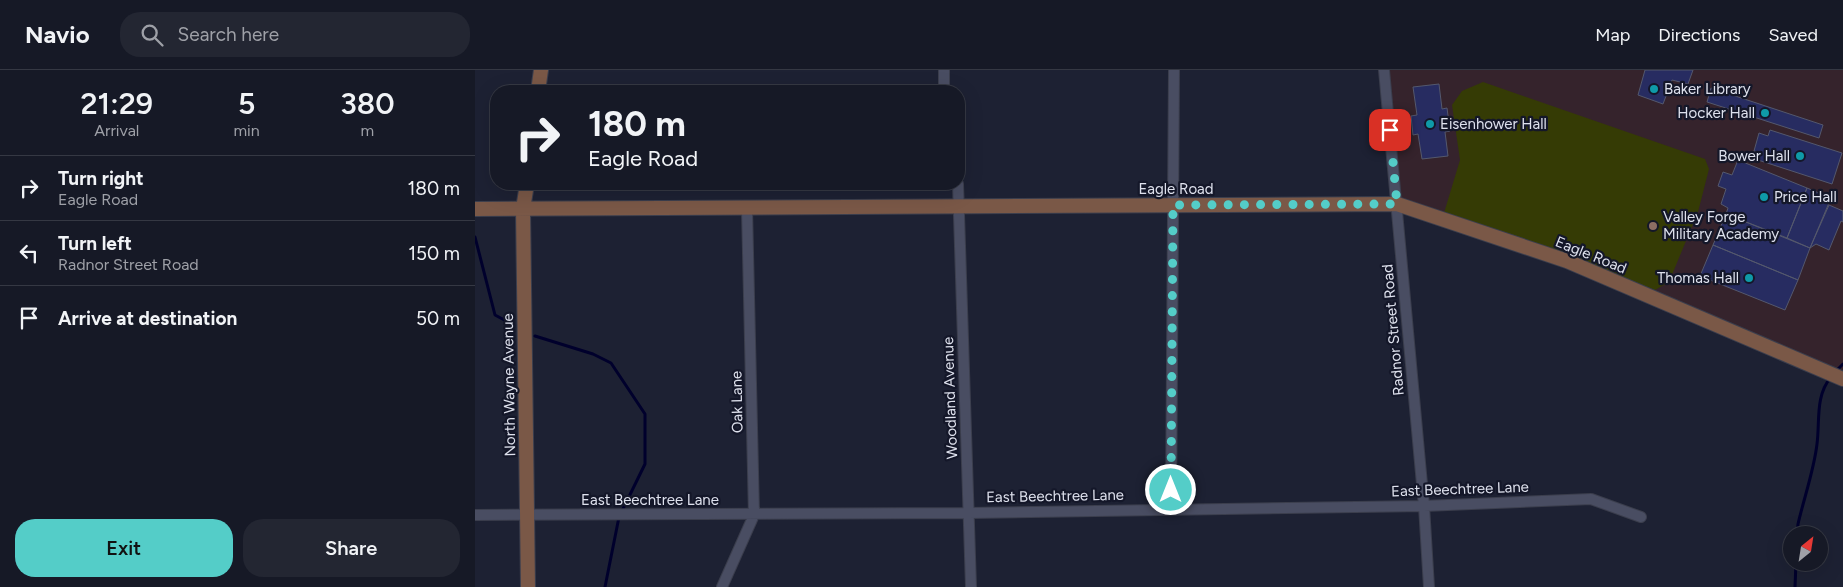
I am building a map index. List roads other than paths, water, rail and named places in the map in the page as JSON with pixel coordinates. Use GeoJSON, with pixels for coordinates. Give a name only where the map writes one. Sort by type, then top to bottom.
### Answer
{"type":"FeatureCollection","features":[{"type":"Feature","properties":{"kind":"street"},"geometry":{"type":"LineString","coordinates":[[539,85],[541,70]]}},
{"type":"Feature","properties":{"kind":"street"},"geometry":{"type":"LineString","coordinates":[[944,70],[944,85]]}},
{"type":"Feature","properties":{"kind":"street"},"geometry":{"type":"LineString","coordinates":[[1171,509],[1174,70]]}},
{"type":"Feature","properties":{"kind":"street","name":"Radnor Street Road"},"geometry":{"type":"LineString","coordinates":[[1384,70],[1424,506],[1429,587]]}},
{"type":"Feature","properties":{"kind":"street","name":"North Wayne Avenue"},"geometry":{"type":"LineString","coordinates":[[526,190],[523,209],[528,587]]}},
{"type":"Feature","properties":{"kind":"street","name":"Woodland Avenue"},"geometry":{"type":"LineString","coordinates":[[958,190],[971,587]]}},
{"type":"Feature","properties":{"kind":"street","name":"Eagle Road"},"geometry":{"type":"LineString","coordinates":[[475,209],[958,208],[1397,204],[1567,261],[1843,379]]}},
{"type":"Feature","properties":{"kind":"street","name":"Oak Lane"},"geometry":{"type":"LineString","coordinates":[[722,587],[754,515],[747,209]]}},
{"type":"Feature","properties":{"kind":"street","name":"East Beechtree Lane"},"geometry":{"type":"LineString","coordinates":[[475,514],[754,515],[969,513],[1424,506],[1591,499],[1641,517]]}},
{"type":"Feature","properties":{"kind":"waterway"},"geometry":{"type":"LineString","coordinates":[[475,237],[495,315],[512,324]]}},
{"type":"Feature","properties":{"kind":"waterway"},"geometry":{"type":"LineString","coordinates":[[535,336],[593,354],[611,363],[645,414],[645,464],[622,511]]}},
{"type":"Feature","properties":{"kind":"waterway"},"geometry":{"type":"LineString","coordinates":[[1835,372],[1843,364]]}},
{"type":"Feature","properties":{"kind":"waterway"},"geometry":{"type":"LineString","coordinates":[[1798,526],[1816,454],[1820,400],[1822,392],[1831,377]]}},
{"type":"Feature","properties":{"kind":"waterway"},"geometry":{"type":"LineString","coordinates":[[605,587],[619,517]]}},
{"type":"Feature","properties":{"kind":"waterway"},"geometry":{"type":"LineString","coordinates":[[1795,587],[1796,571]]}},
{"type":"Feature","properties":{"kind":"place","name":"Baker Library"},"geometry":{"type":"Point","coordinates":[1654,89]}},
{"type":"Feature","properties":{"kind":"place","name":"Hocker Hall"},"geometry":{"type":"Point","coordinates":[1765,113]}},
{"type":"Feature","properties":{"kind":"place","name":"Eisenhower Hall"},"geometry":{"type":"Point","coordinates":[1430,124]}},
{"type":"Feature","properties":{"kind":"place","name":"Bower Hall"},"geometry":{"type":"Point","coordinates":[1800,156]}},
{"type":"Feature","properties":{"kind":"place","name":"Price Hall"},"geometry":{"type":"Point","coordinates":[1764,197]}},
{"type":"Feature","properties":{"kind":"place","name":"Valley Forge Military Academy"},"geometry":{"type":"Point","coordinates":[1653,226]}},
{"type":"Feature","properties":{"kind":"place","name":"Thomas Hall"},"geometry":{"type":"Point","coordinates":[1749,278]}}]}
